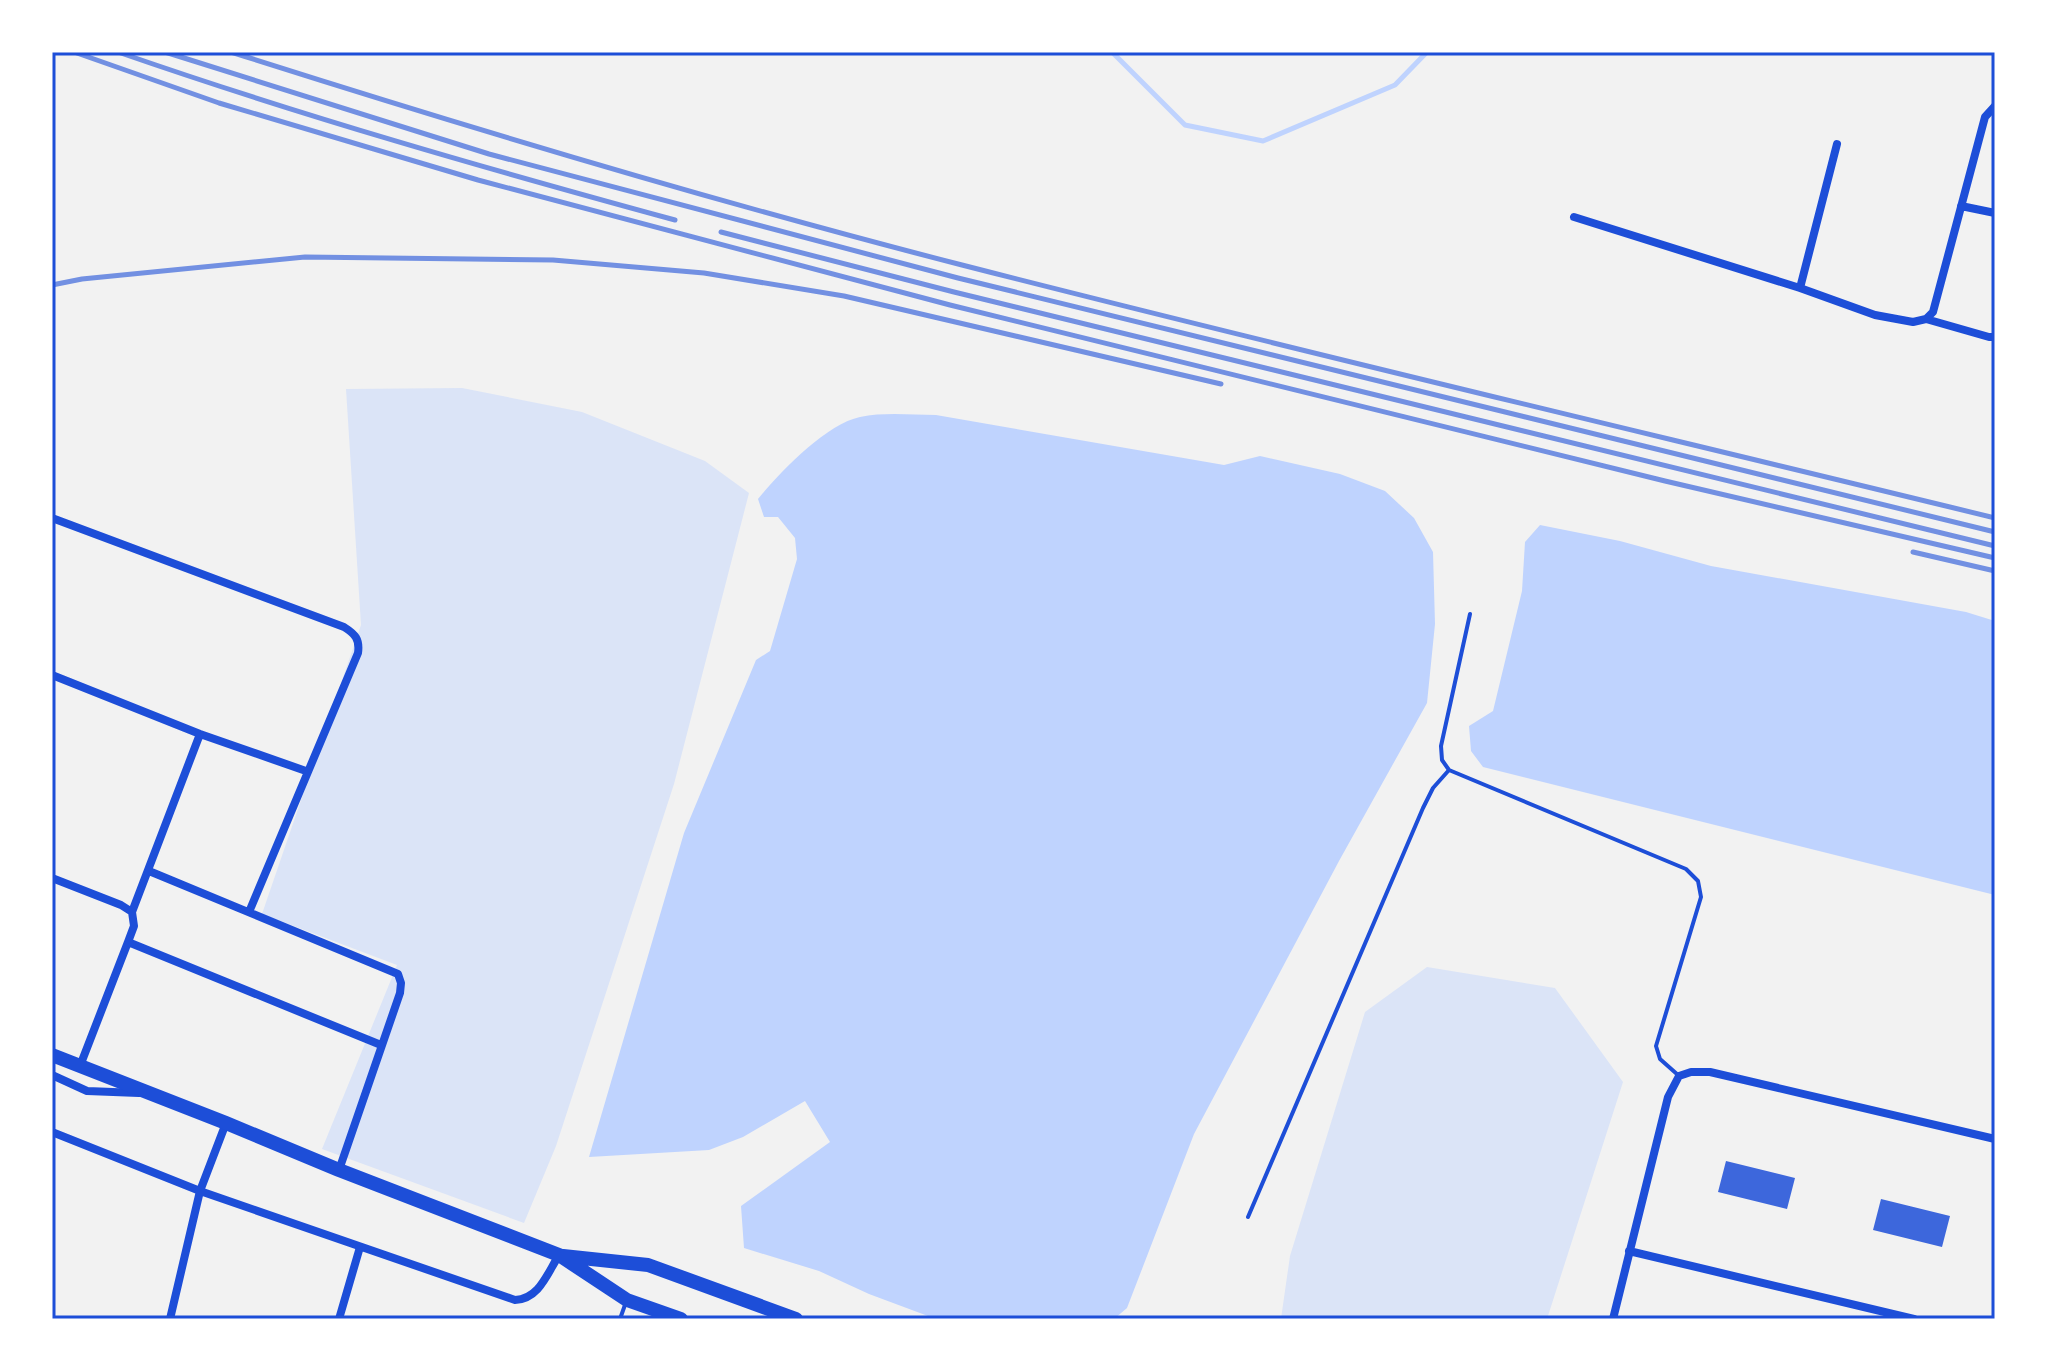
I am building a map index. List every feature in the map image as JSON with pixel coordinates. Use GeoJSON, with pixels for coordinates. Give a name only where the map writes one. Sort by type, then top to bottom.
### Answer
{"type":"FeatureCollection","features":[{"type":"Feature","properties":{"kind":"main road"},"geometry":{"type":"LineString","coordinates":[[52,1055],[559,1255],[627,1300],[681,1319]]}},
{"type":"Feature","properties":{"kind":"main road"},"geometry":{"type":"LineString","coordinates":[[559,1255],[648,1265],[796,1319]]}},
{"type":"Feature","properties":{"kind":"street"},"geometry":{"type":"LineString","coordinates":[[1926,319],[1933,312],[1985,117],[1995,106]]}},
{"type":"Feature","properties":{"kind":"street"},"geometry":{"type":"LineString","coordinates":[[1800,288],[1837,144]]}},
{"type":"Feature","properties":{"kind":"street"},"geometry":{"type":"LineString","coordinates":[[1961,206],[1995,213]]}},
{"type":"Feature","properties":{"kind":"street"},"geometry":{"type":"LineString","coordinates":[[1574,217],[1800,288],[1875,315],[1913,322],[1926,319],[1995,337]]}},
{"type":"Feature","properties":{"kind":"street"},"geometry":{"type":"LineString","coordinates":[[52,518],[344,627],[354,633],[359,642],[358,653],[249,912]]}},
{"type":"Feature","properties":{"kind":"street"},"geometry":{"type":"LineString","coordinates":[[52,675],[200,734],[306,771]]}},
{"type":"Feature","properties":{"kind":"street"},"geometry":{"type":"LineString","coordinates":[[80,1066],[134,926],[132,912],[200,734]]}},
{"type":"Feature","properties":{"kind":"street"},"geometry":{"type":"LineString","coordinates":[[149,871],[398,974],[400,993],[339,1170]]}},
{"type":"Feature","properties":{"kind":"street"},"geometry":{"type":"LineString","coordinates":[[52,878],[132,912]]}},
{"type":"Feature","properties":{"kind":"street"},"geometry":{"type":"LineString","coordinates":[[128,942],[381,1045]]}},
{"type":"Feature","properties":{"kind":"street"},"geometry":{"type":"LineString","coordinates":[[1613,1319],[1668,1097],[1679,1076],[1691,1072],[1710,1072],[1995,1139]]}},
{"type":"Feature","properties":{"kind":"street"},"geometry":{"type":"LineString","coordinates":[[52,1075],[87,1091],[152,1093]]}},
{"type":"Feature","properties":{"kind":"street"},"geometry":{"type":"LineString","coordinates":[[170,1319],[200,1191],[226,1123]]}},
{"type":"Feature","properties":{"kind":"street"},"geometry":{"type":"LineString","coordinates":[[52,1132],[200,1191],[515,1300],[535,1294],[559,1255]]}},
{"type":"Feature","properties":{"kind":"street"},"geometry":{"type":"LineString","coordinates":[[339,1319],[360,1247]]}},
{"type":"Feature","properties":{"kind":"street"},"geometry":{"type":"LineString","coordinates":[[1629,1251],[1914,1319]]}},
{"type":"Feature","properties":{"kind":"lane"},"geometry":{"type":"LineString","coordinates":[[1470,614],[1441,746],[1442,760],[1449,770],[1686,869],[1698,881],[1701,897],[1656,1046],[1660,1059],[1679,1076]]}},
{"type":"Feature","properties":{"kind":"lane"},"geometry":{"type":"LineString","coordinates":[[1248,1217],[1423,808],[1433,788],[1449,770]]}},
{"type":"Feature","properties":{"kind":"lane"},"geometry":{"type":"LineString","coordinates":[[620,1319],[627,1300]]}},
{"type":"Feature","properties":{"kind":"shaded area"},"geometry":{"type":"Polygon","coordinates":[[[462,388],[582,412],[705,461],[749,493],[674,784],[556,1146],[524,1223],[322,1149],[397,965],[262,914],[361,625],[346,389],[462,388]]]}},
{"type":"Feature","properties":{"kind":"shaded area"},"geometry":{"type":"Polygon","coordinates":[[[1427,967],[1555,988],[1623,1082],[1547,1319],[1281,1319],[1290,1256],[1365,1012],[1427,967]]]}},
{"type":"Feature","properties":{"kind":"water"},"geometry":{"type":"Polygon","coordinates":[[[879,415],[936,415],[1224,465],[1260,456],[1340,474],[1385,491],[1414,518],[1433,552],[1435,624],[1427,703],[1194,1134],[1127,1308],[1114,1319],[936,1319],[819,1271],[744,1248],[741,1206],[830,1142],[805,1101],[743,1137],[709,1150],[589,1157],[684,833],[756,660],[770,651],[797,559],[795,538],[778,517],[764,517],[758,499],[804,451],[847,421],[879,415]]]}},
{"type":"Feature","properties":{"kind":"water"},"geometry":{"type":"Polygon","coordinates":[[[1540,525],[1620,541],[1711,566],[1966,612],[1995,621],[1995,895],[1483,767],[1471,751],[1469,726],[1493,711],[1522,591],[1525,542],[1540,525]]]}},
{"type":"Feature","properties":{"kind":"building"},"geometry":{"type":"Polygon","coordinates":[[[1726,1161],[1795,1178],[1787,1209],[1718,1192],[1726,1161]]]}},
{"type":"Feature","properties":{"kind":"building"},"geometry":{"type":"Polygon","coordinates":[[[1881,1199],[1950,1216],[1942,1247],[1873,1230],[1881,1199]]]}},
{"type":"Feature","properties":{"kind":"waterway"},"geometry":{"type":"LineString","coordinates":[[1112,52],[1185,125],[1263,141],[1395,85],[1427,52]]}},
{"type":"Feature","properties":{"kind":"railway"},"geometry":{"type":"LineString","coordinates":[[74,52],[219,103],[478,180],[950,305],[1665,481],[1995,558]]}},
{"type":"Feature","properties":{"kind":"railway"},"geometry":{"type":"LineString","coordinates":[[118,52],[395,141],[675,220]]}},
{"type":"Feature","properties":{"kind":"railway"},"geometry":{"type":"LineString","coordinates":[[165,52],[489,154],[958,278],[1995,532]]}},
{"type":"Feature","properties":{"kind":"railway"},"geometry":{"type":"LineString","coordinates":[[231,52],[595,164],[870,241],[1220,330],[1995,518]]}},
{"type":"Feature","properties":{"kind":"railway"},"geometry":{"type":"LineString","coordinates":[[721,232],[954,292],[1995,546]]}},
{"type":"Feature","properties":{"kind":"railway"},"geometry":{"type":"LineString","coordinates":[[52,285],[82,279],[305,257],[553,260],[704,273],[844,296],[1221,384]]}},
{"type":"Feature","properties":{"kind":"railway"},"geometry":{"type":"LineString","coordinates":[[1913,552],[1995,571]]}}]}
